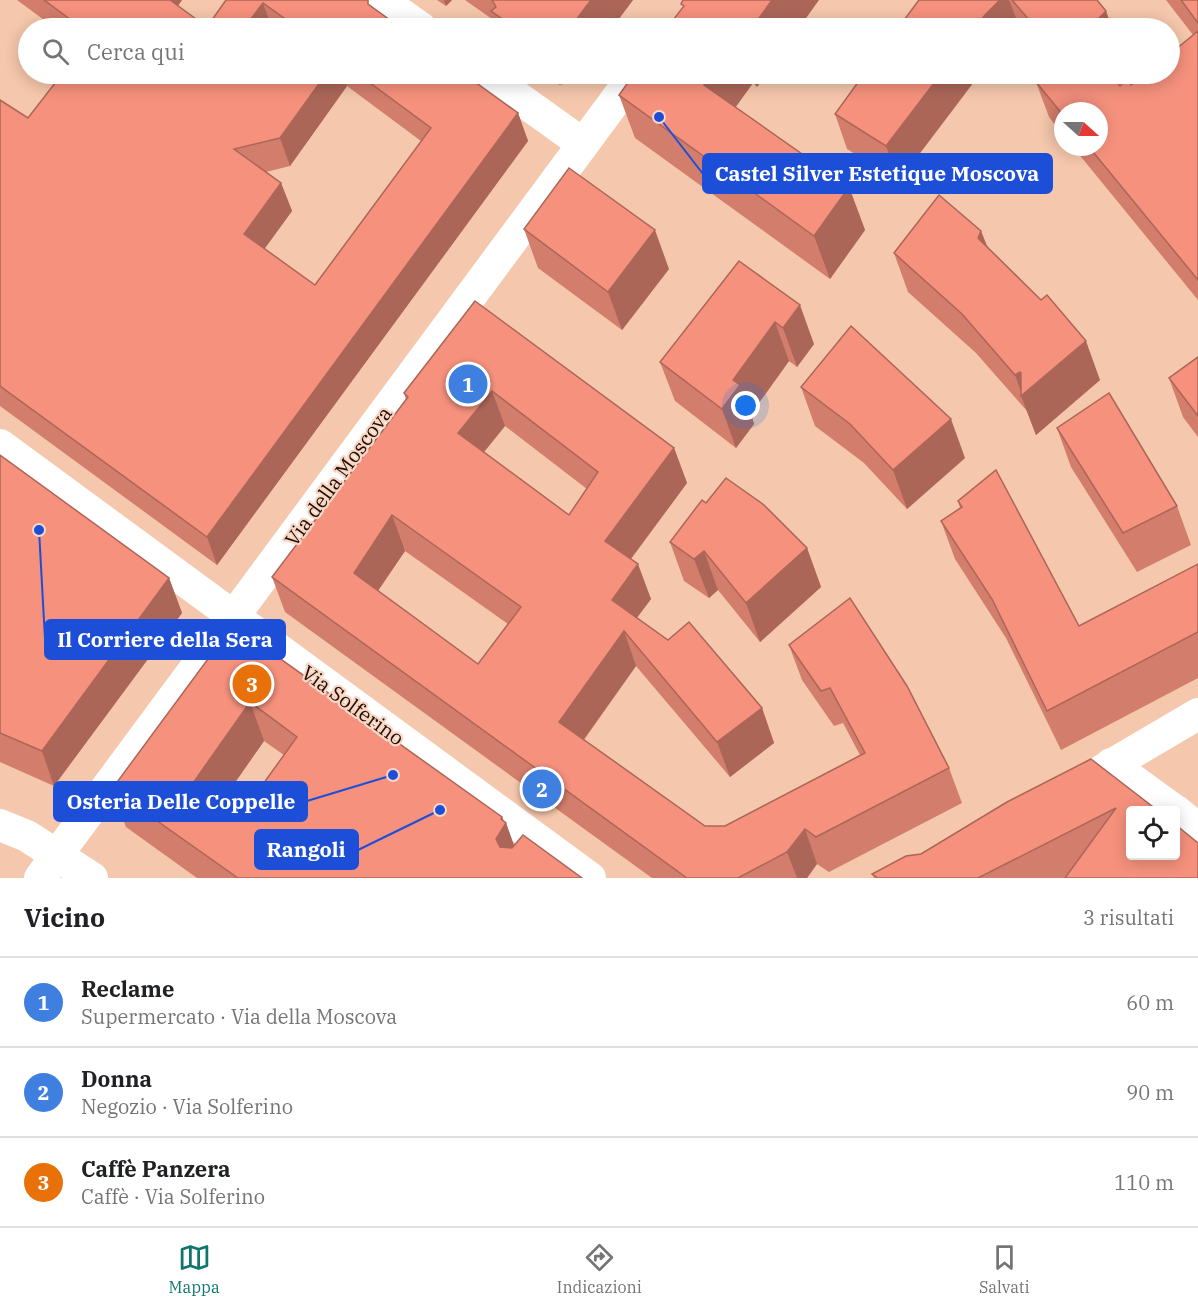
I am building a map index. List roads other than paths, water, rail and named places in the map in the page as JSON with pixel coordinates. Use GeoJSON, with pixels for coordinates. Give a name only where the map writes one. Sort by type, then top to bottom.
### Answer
{"type":"FeatureCollection","features":[{"type":"Feature","properties":{"kind":"street"},"geometry":{"type":"LineString","coordinates":[[381,0],[407,18]]}},
{"type":"Feature","properties":{"kind":"street"},"geometry":{"type":"LineString","coordinates":[[499,84],[583,144]]}},
{"type":"Feature","properties":{"kind":"street","name":"Via della Moscova"},"geometry":{"type":"LineString","coordinates":[[49,867],[628,84]]}},
{"type":"Feature","properties":{"kind":"street","name":"Via Solferino"},"geometry":{"type":"LineString","coordinates":[[0,446],[590,878]]}},
{"type":"Feature","properties":{"kind":"street"},"geometry":{"type":"LineString","coordinates":[[1043,806],[1198,714]]}},
{"type":"Feature","properties":{"kind":"street"},"geometry":{"type":"LineString","coordinates":[[1111,764],[1168,806]]}},
{"type":"Feature","properties":{"kind":"street"},"geometry":{"type":"LineString","coordinates":[[1180,815],[1198,829]]}},
{"type":"Feature","properties":{"kind":"street"},"geometry":{"type":"LineString","coordinates":[[0,825],[27,836],[49,867],[92,878]]}},
{"type":"Feature","properties":{"kind":"place","name":"Castel Silver Estetique Moscova"},"geometry":{"type":"Point","coordinates":[659,117]}},
{"type":"Feature","properties":{"kind":"place","name":"Reclame"},"geometry":{"type":"Point","coordinates":[468,384]}},
{"type":"Feature","properties":{"kind":"place","name":"Il Corriere della Sera"},"geometry":{"type":"Point","coordinates":[39,530]}},
{"type":"Feature","properties":{"kind":"place","name":"Caffè Panzera"},"geometry":{"type":"Point","coordinates":[252,684]}},
{"type":"Feature","properties":{"kind":"place","name":"Osteria Delle Coppelle"},"geometry":{"type":"Point","coordinates":[393,775]}},
{"type":"Feature","properties":{"kind":"place","name":"Donna"},"geometry":{"type":"Point","coordinates":[542,789]}},
{"type":"Feature","properties":{"kind":"place","name":"Rangoli"},"geometry":{"type":"Point","coordinates":[440,810]}}]}
